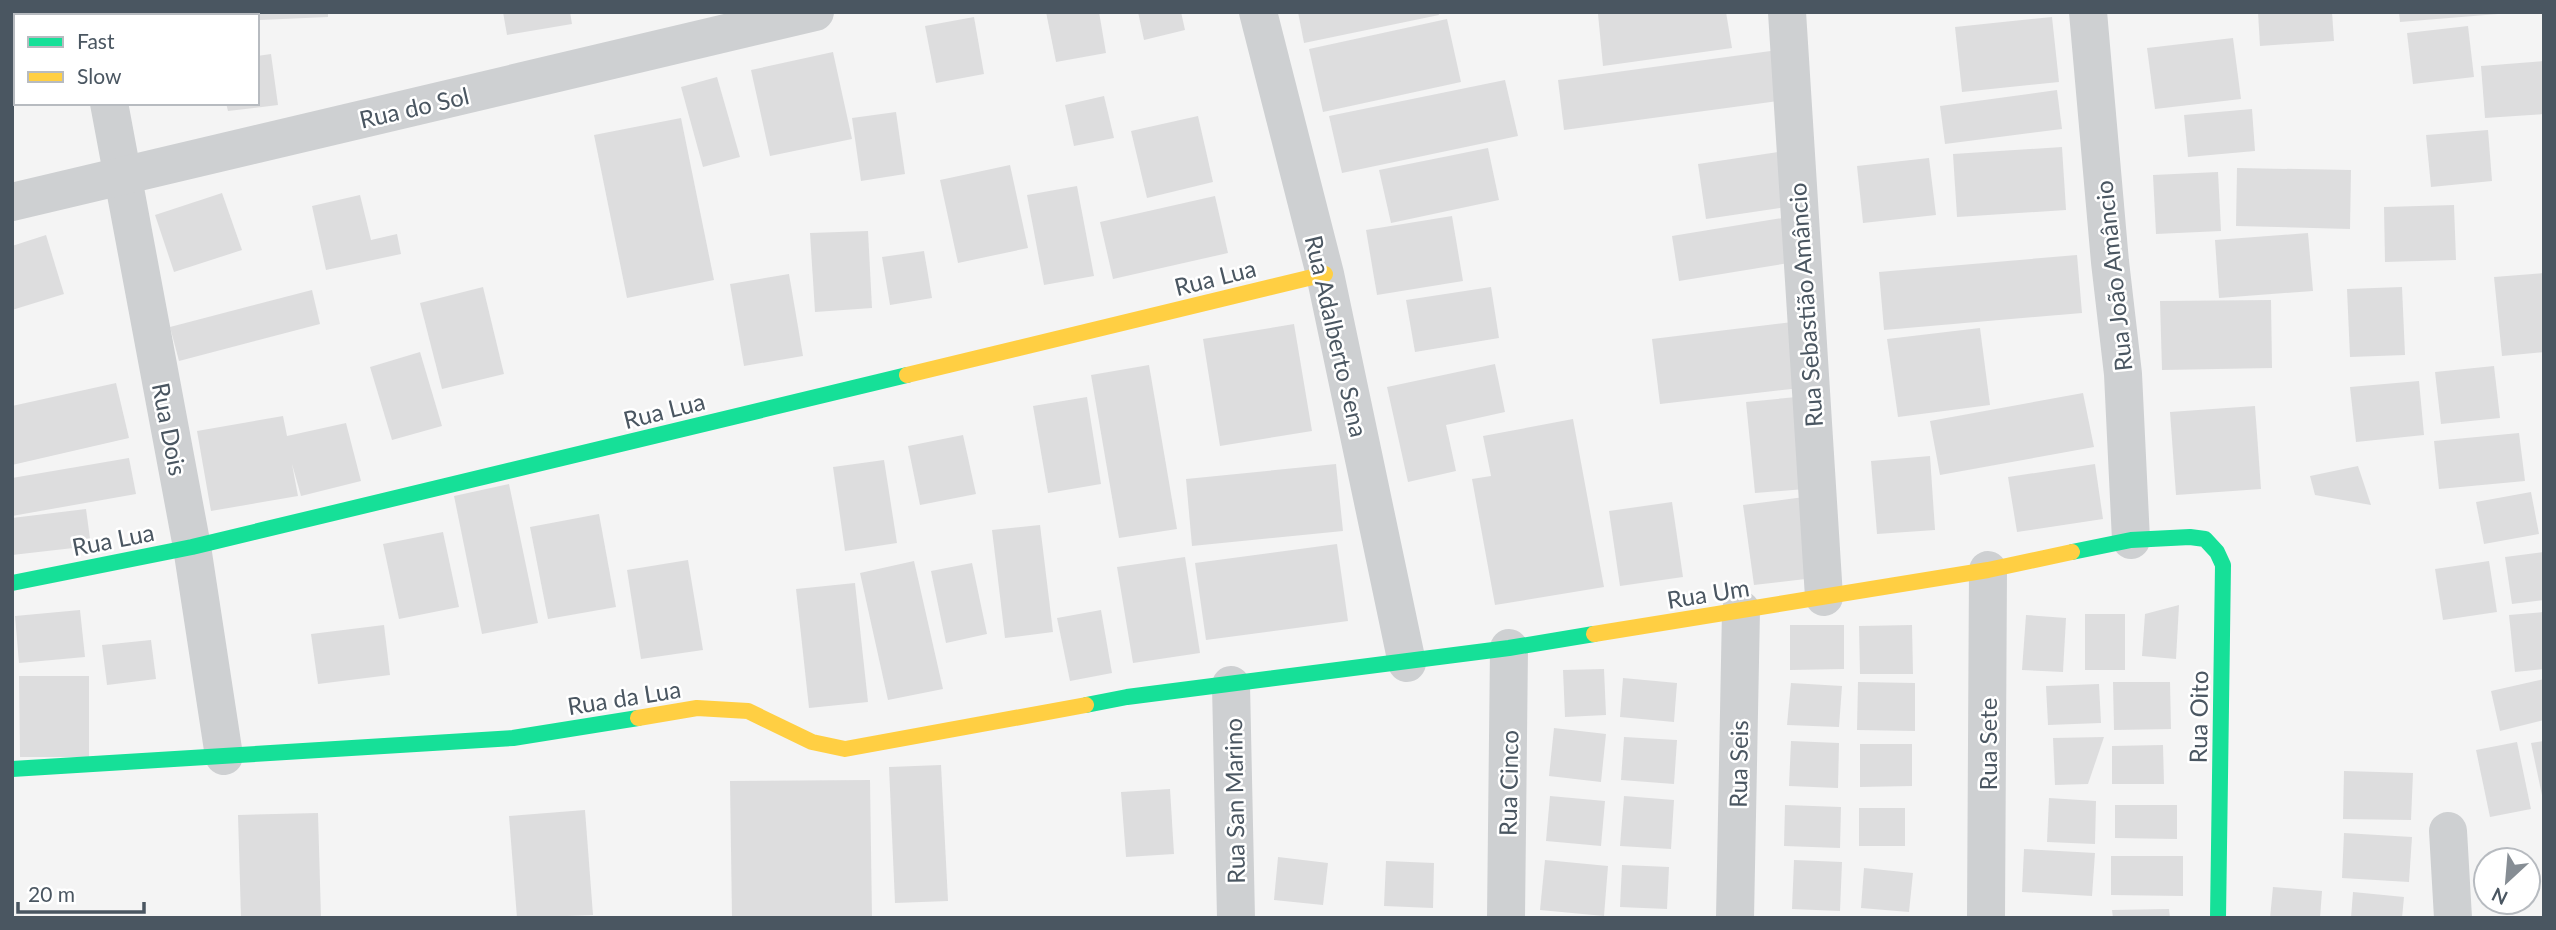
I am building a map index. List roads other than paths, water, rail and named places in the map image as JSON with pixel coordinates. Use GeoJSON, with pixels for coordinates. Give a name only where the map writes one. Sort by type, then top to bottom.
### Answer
{"type":"FeatureCollection","features":[{"type":"Feature","properties":{"kind":"street","name":"Rua do Sol"},"geometry":{"type":"LineString","coordinates":[[12,202],[815,12]]}},
{"type":"Feature","properties":{"kind":"street","name":"Rua Adalberto Sena"},"geometry":{"type":"LineString","coordinates":[[1258,12],[1325,274],[1407,663]]}},
{"type":"Feature","properties":{"kind":"street","name":"Rua Sebastião Amâncio"},"geometry":{"type":"LineString","coordinates":[[1787,12],[1824,597]]}},
{"type":"Feature","properties":{"kind":"street","name":"Rua João Amâncio"},"geometry":{"type":"LineString","coordinates":[[2088,12],[2110,262],[2123,374],[2131,540]]}},
{"type":"Feature","properties":{"kind":"street","name":"Rua Dois"},"geometry":{"type":"LineString","coordinates":[[109,105],[192,547],[225,756]]}},
{"type":"Feature","properties":{"kind":"street","name":"Rua Lua"},"geometry":{"type":"LineString","coordinates":[[12,583],[192,547],[1325,274]]}},
{"type":"Feature","properties":{"kind":"street","name":"Rua Um"},"geometry":{"type":"LineString","coordinates":[[1231,685],[1509,648],[1988,570],[2131,540],[2190,537]]}},
{"type":"Feature","properties":{"kind":"street","name":"Rua Oito"},"geometry":{"type":"LineString","coordinates":[[2190,537],[2205,540],[2217,552],[2223,565],[2218,918]]}},
{"type":"Feature","properties":{"kind":"street","name":"Rua Sete"},"geometry":{"type":"LineString","coordinates":[[1986,918],[1988,570]]}},
{"type":"Feature","properties":{"kind":"street","name":"Rua Seis"},"geometry":{"type":"LineString","coordinates":[[1735,918],[1741,610]]}},
{"type":"Feature","properties":{"kind":"street","name":"Rua Cinco"},"geometry":{"type":"LineString","coordinates":[[1506,918],[1509,648]]}},
{"type":"Feature","properties":{"kind":"street","name":"Rua da Lua"},"geometry":{"type":"LineString","coordinates":[[12,769],[513,738],[697,708],[748,711],[812,742],[845,749],[1127,697],[1231,685]]}},
{"type":"Feature","properties":{"kind":"street","name":"Rua San Marino"},"geometry":{"type":"LineString","coordinates":[[1231,685],[1236,918]]}},
{"type":"Feature","properties":{"kind":"street"},"geometry":{"type":"LineString","coordinates":[[2448,831],[2453,918]]}}]}
